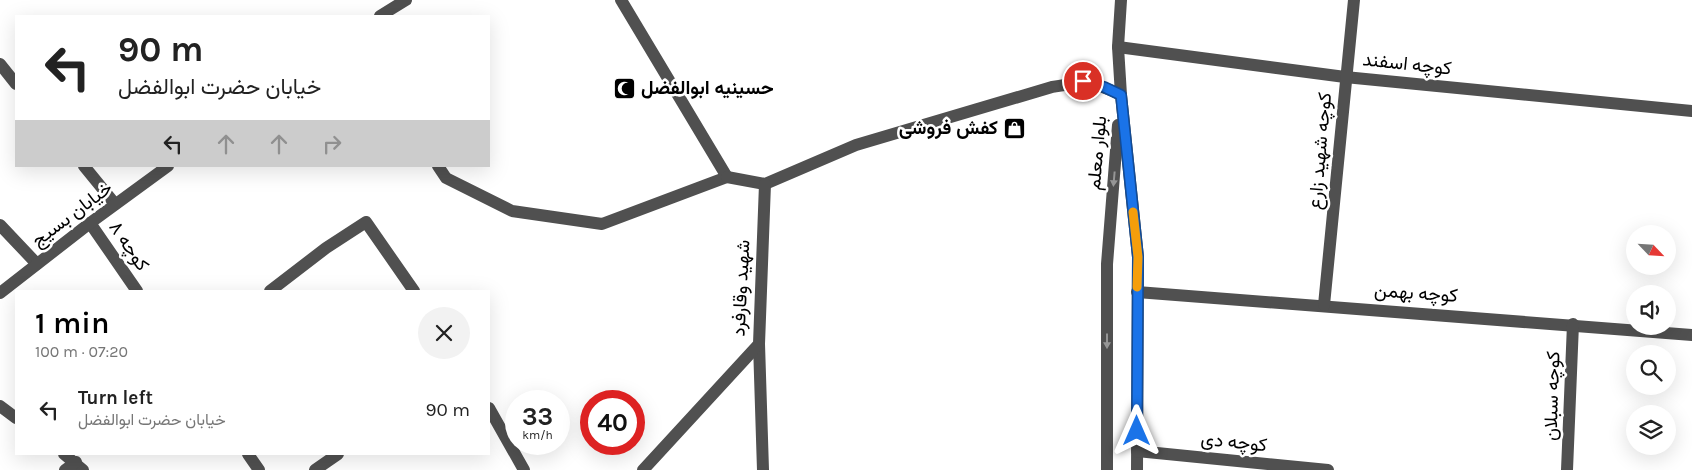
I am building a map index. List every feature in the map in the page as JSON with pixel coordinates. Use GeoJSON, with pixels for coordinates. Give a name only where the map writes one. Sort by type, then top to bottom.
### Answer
{"type":"FeatureCollection","features":[{"type":"Feature","properties":{"kind":"street"},"geometry":{"type":"LineString","coordinates":[[382,15],[406,0]]}},
{"type":"Feature","properties":{"kind":"street"},"geometry":{"type":"LineString","coordinates":[[621,0],[727,177]]}},
{"type":"Feature","properties":{"kind":"street"},"geometry":{"type":"LineString","coordinates":[[439,167],[446,178],[512,210],[602,224],[727,177],[765,184],[856,145],[1052,86],[1083,81],[1104,87],[1121,95],[1118,47],[1121,0]]}},
{"type":"Feature","properties":{"kind":"street","name":"کوچه شهید زارع"},"geometry":{"type":"LineString","coordinates":[[1324,305],[1354,0]]}},
{"type":"Feature","properties":{"kind":"street","name":"کوچه اسفند"},"geometry":{"type":"LineString","coordinates":[[1118,47],[1345,77],[1692,111]]}},
{"type":"Feature","properties":{"kind":"street"},"geometry":{"type":"LineString","coordinates":[[0,64],[15,83]]}},
{"type":"Feature","properties":{"kind":"street","name":"بلوار معلم"},"geometry":{"type":"LineString","coordinates":[[1121,95],[1138,257],[1137,470]]}},
{"type":"Feature","properties":{"kind":"street","name":"بلوار معلم"},"geometry":{"type":"LineString","coordinates":[[1107,470],[1107,264],[1121,95]]}},
{"type":"Feature","properties":{"kind":"street"},"geometry":{"type":"LineString","coordinates":[[85,167],[115,204]]}},
{"type":"Feature","properties":{"kind":"street","name":"خیابان بسیج"},"geometry":{"type":"LineString","coordinates":[[0,293],[115,204],[167,167]]}},
{"type":"Feature","properties":{"kind":"street","name":"شهید وقارفرد"},"geometry":{"type":"LineString","coordinates":[[643,470],[759,344],[765,184]]}},
{"type":"Feature","properties":{"kind":"street"},"geometry":{"type":"LineString","coordinates":[[271,290],[326,248],[366,222],[413,290]]}},
{"type":"Feature","properties":{"kind":"street","name":"کوچه ۸"},"geometry":{"type":"LineString","coordinates":[[90,223],[136,290]]}},
{"type":"Feature","properties":{"kind":"street"},"geometry":{"type":"LineString","coordinates":[[0,225],[37,264]]}},
{"type":"Feature","properties":{"kind":"street","name":"کوچه بهمن"},"geometry":{"type":"LineString","coordinates":[[1137,292],[1573,324],[1692,335]]}},
{"type":"Feature","properties":{"kind":"street","name":"کوچه سبلان"},"geometry":{"type":"LineString","coordinates":[[1567,470],[1573,324]]}},
{"type":"Feature","properties":{"kind":"street"},"geometry":{"type":"LineString","coordinates":[[759,344],[763,470]]}},
{"type":"Feature","properties":{"kind":"street"},"geometry":{"type":"LineString","coordinates":[[0,406],[15,417]]}},
{"type":"Feature","properties":{"kind":"street"},"geometry":{"type":"LineString","coordinates":[[490,410],[524,470]]}},
{"type":"Feature","properties":{"kind":"street","name":"کوچه دی"},"geometry":{"type":"LineString","coordinates":[[1137,451],[1328,470]]}},
{"type":"Feature","properties":{"kind":"street"},"geometry":{"type":"LineString","coordinates":[[65,455],[75,468]]}},
{"type":"Feature","properties":{"kind":"street"},"geometry":{"type":"LineString","coordinates":[[249,455],[259,470]]}},
{"type":"Feature","properties":{"kind":"street"},"geometry":{"type":"LineString","coordinates":[[315,470],[337,455]]}},
{"type":"Feature","properties":{"kind":"slow traffic"},"geometry":{"type":"LineString","coordinates":[[1133,212],[1138,257],[1137,287]]}},
{"type":"Feature","properties":{"kind":"place","name":"حسینیه ابوالفضل"},"geometry":{"type":"Point","coordinates":[625,88]}},
{"type":"Feature","properties":{"kind":"place","name":"کفش فروشی"},"geometry":{"type":"Point","coordinates":[1014,128]}},
{"type":"Feature","properties":{"kind":"route"},"geometry":{"type":"LineString","coordinates":[[1083,81],[1104,87],[1121,95],[1138,257],[1137,431]]}}]}
